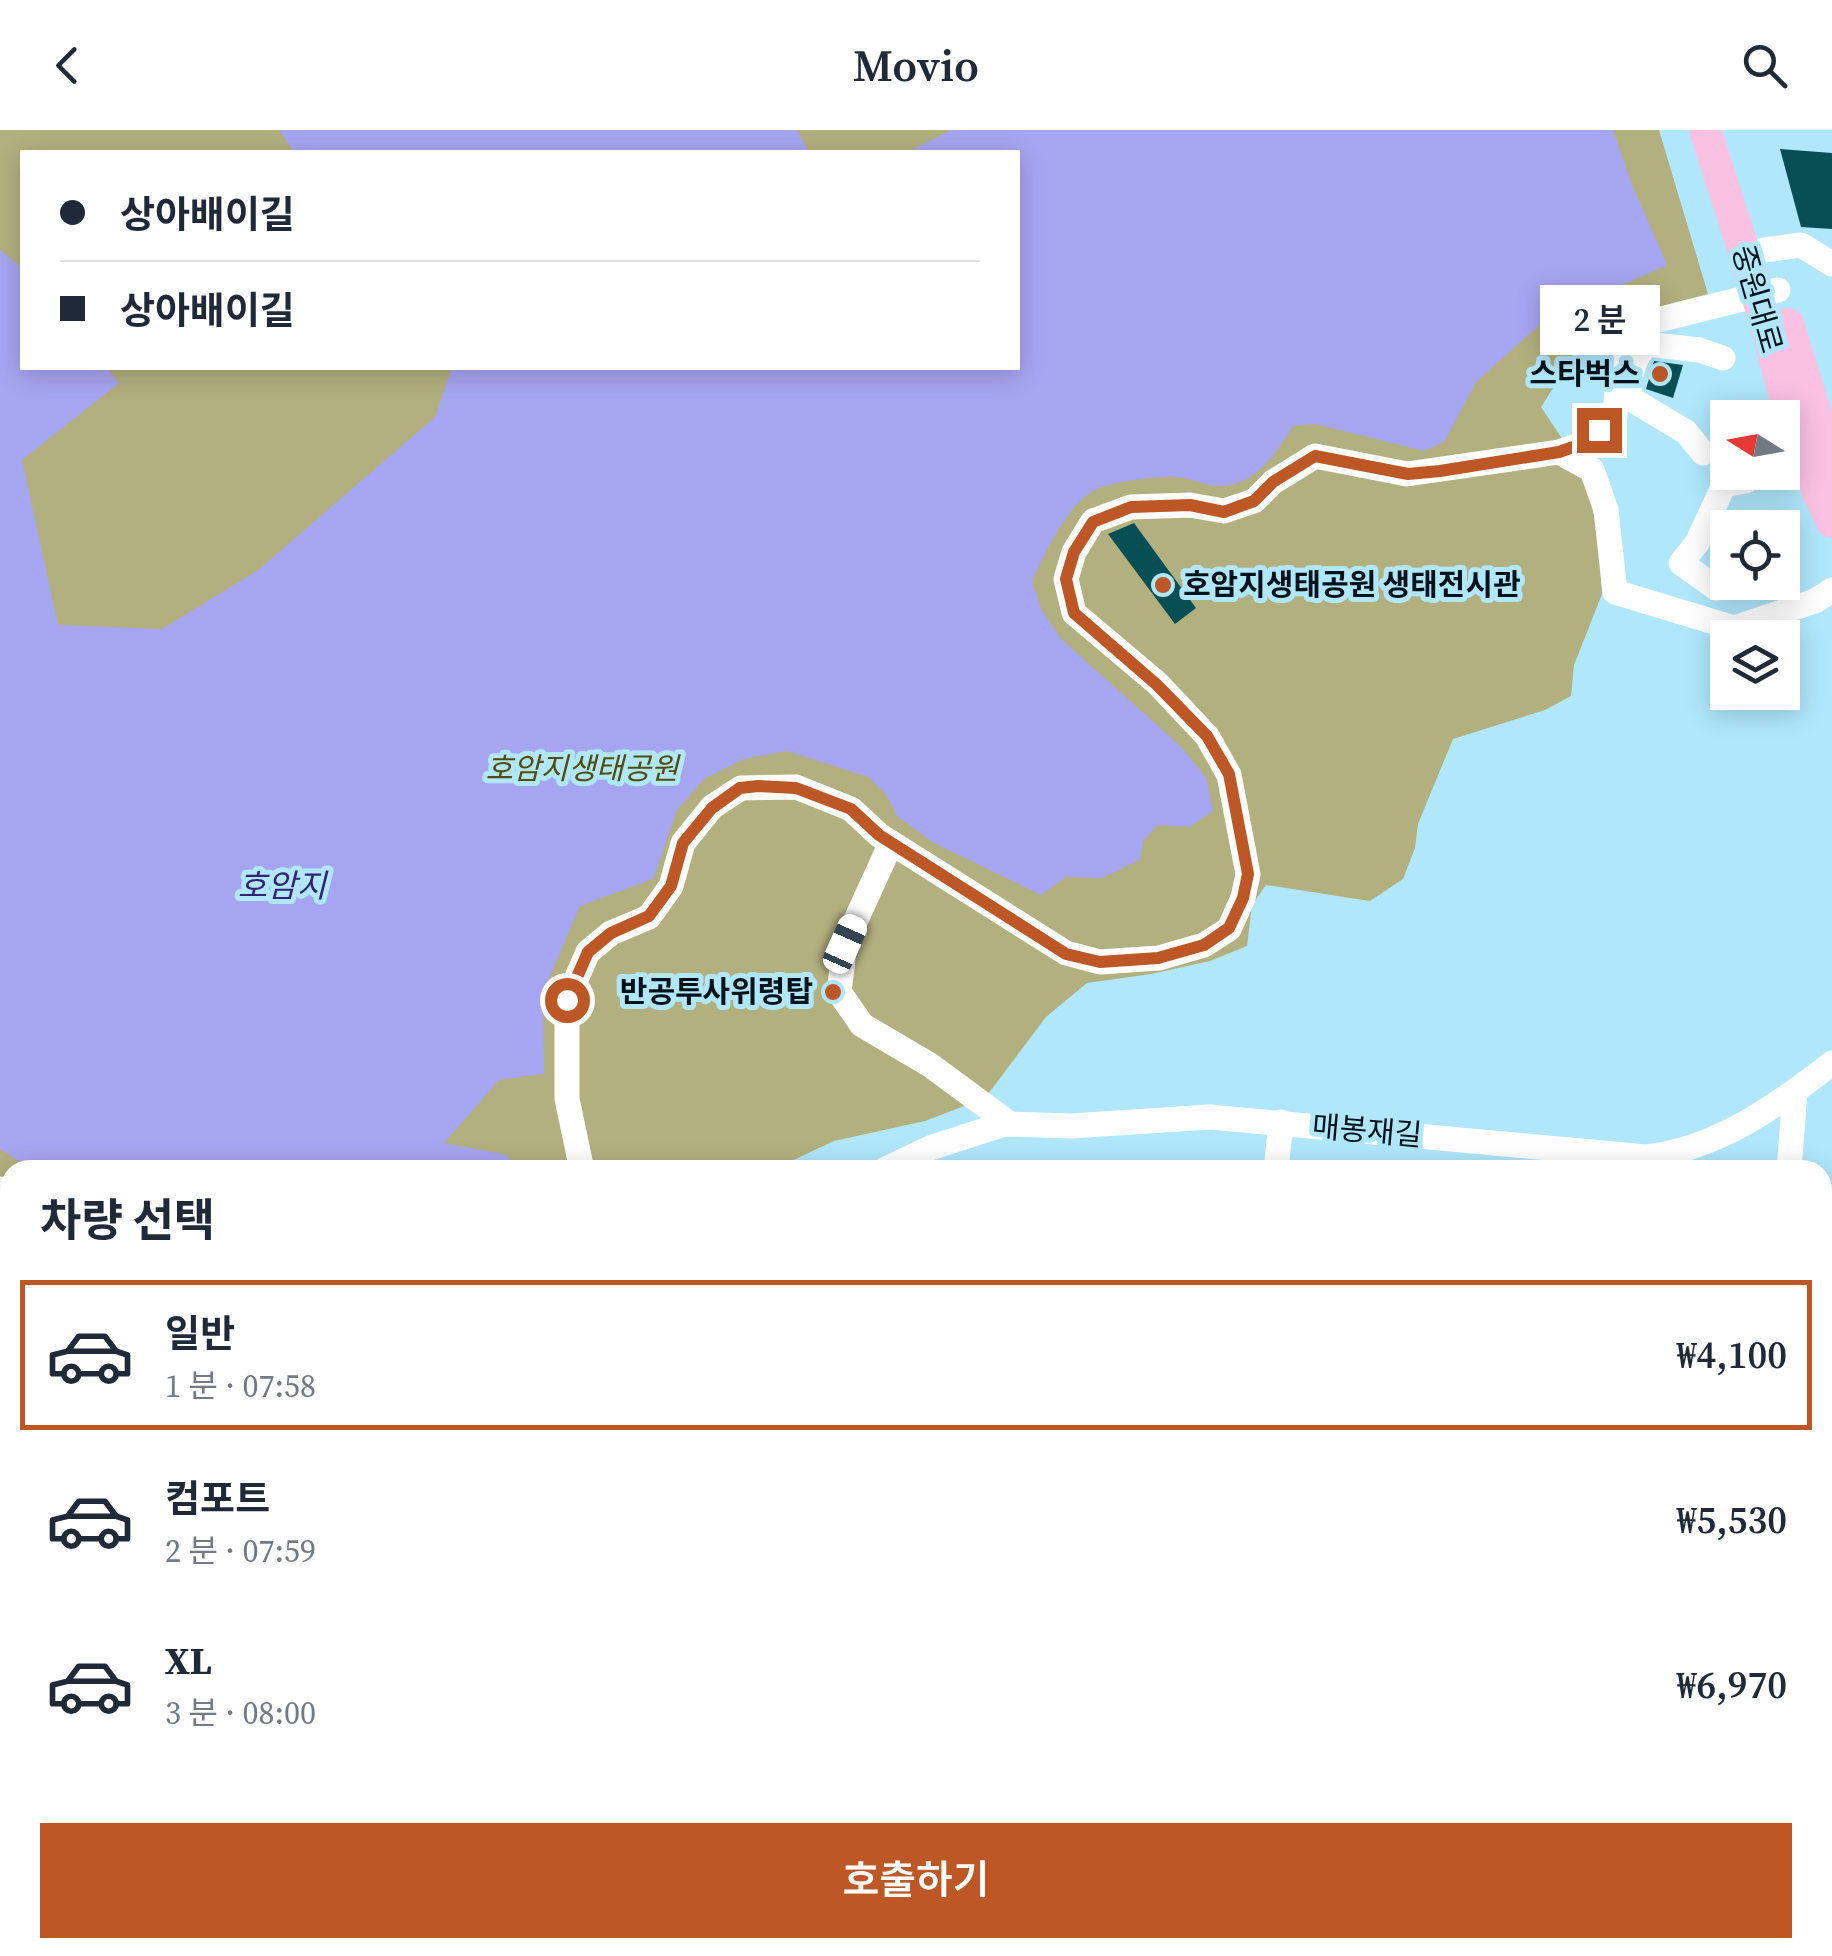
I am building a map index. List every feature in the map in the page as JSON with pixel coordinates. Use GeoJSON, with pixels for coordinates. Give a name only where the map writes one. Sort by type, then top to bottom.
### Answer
{"type":"FeatureCollection","features":[{"type":"Feature","properties":{"kind":"main road","name":"중원대로"},"geometry":{"type":"LineString","coordinates":[[1706,130],[1832,466]]}},
{"type":"Feature","properties":{"kind":"main road","name":"중원대로"},"geometry":{"type":"LineString","coordinates":[[1724,130],[1764,250],[1768,293],[1802,458],[1832,522]]}},
{"type":"Feature","properties":{"kind":"street"},"geometry":{"type":"LineString","coordinates":[[1764,250],[1801,245],[1832,264]]}},
{"type":"Feature","properties":{"kind":"street"},"geometry":{"type":"LineString","coordinates":[[580,1160],[568,1099],[567,1000],[588,952],[611,933],[649,916],[671,886],[683,843],[712,808],[740,788],[796,788],[851,809],[890,843],[1066,954],[1081,959],[1158,958],[1204,945],[1229,928],[1243,898],[1248,874],[1229,774],[1207,736],[1156,684],[1074,613],[1066,579],[1074,552],[1093,522],[1131,507],[1190,505],[1224,512],[1254,501],[1273,482],[1315,456],[1408,474],[1559,452],[1582,444],[1615,416],[1620,345],[1634,326],[1768,293]]}},
{"type":"Feature","properties":{"kind":"street"},"geometry":{"type":"LineString","coordinates":[[1704,453],[1686,432],[1631,399],[1628,389],[1641,350],[1648,344],[1700,350],[1723,358]]}},
{"type":"Feature","properties":{"kind":"street"},"geometry":{"type":"LineString","coordinates":[[1559,452],[1592,470],[1606,510],[1616,592],[1734,628],[1815,602],[1832,590]]}},
{"type":"Feature","properties":{"kind":"street"},"geometry":{"type":"LineString","coordinates":[[1710,515],[1697,543],[1681,563],[1710,584]]}},
{"type":"Feature","properties":{"kind":"street"},"geometry":{"type":"LineString","coordinates":[[890,843],[845,944],[839,992],[862,1024],[930,1065],[1010,1124]]}},
{"type":"Feature","properties":{"kind":"street","name":"매봉재길"},"geometry":{"type":"LineString","coordinates":[[905,1160],[930,1148],[1010,1124],[1071,1126],[1210,1118],[1646,1156],[1679,1153],[1722,1136],[1795,1092],[1832,1063]]}},
{"type":"Feature","properties":{"kind":"street"},"geometry":{"type":"LineString","coordinates":[[1789,1160],[1795,1092]]}},
{"type":"Feature","properties":{"kind":"street"},"geometry":{"type":"LineString","coordinates":[[1277,1160],[1281,1122]]}},
{"type":"Feature","properties":{"kind":"green space","name":"호암지"},"geometry":{"type":"Polygon","coordinates":[[[0,130],[1659,130],[1708,294],[1594,324],[1541,407],[1585,473],[1598,535],[1602,594],[1574,665],[1571,696],[1545,710],[1453,739],[1418,824],[1415,848],[1403,879],[1370,901],[1266,885],[1252,905],[1247,946],[1210,961],[1087,983],[1046,1017],[985,1098],[925,1121],[834,1141],[793,1160],[0,1160],[0,130]]]}},
{"type":"Feature","properties":{"kind":"water"},"geometry":{"type":"Polygon","coordinates":[[[279,130],[797,130],[808,150],[293,150],[279,130]]]}},
{"type":"Feature","properties":{"kind":"water","name":"호암지"},"geometry":{"type":"Polygon","coordinates":[[[951,130],[1613,130],[1667,265],[1620,286],[1574,294],[1476,382],[1444,442],[1424,451],[1315,424],[1293,426],[1261,468],[1234,484],[1218,486],[1174,477],[1131,480],[1098,488],[1072,510],[1032,581],[1041,609],[1061,639],[1179,745],[1206,777],[1213,811],[1189,827],[1158,825],[1143,841],[1140,860],[1102,878],[1066,877],[1041,895],[934,843],[898,817],[885,793],[868,777],[787,751],[744,759],[704,779],[677,810],[653,879],[580,906],[543,992],[544,1074],[499,1080],[444,1143],[503,1154],[511,1160],[17,1160],[0,1149],[0,250],[20,266],[20,370],[109,370],[119,383],[22,460],[58,625],[162,629],[257,571],[435,417],[451,370],[1020,370],[1020,150],[912,150],[951,130]]]}},
{"type":"Feature","properties":{"kind":"building"},"geometry":{"type":"Polygon","coordinates":[[[1780,149],[1832,153],[1832,229],[1801,227],[1780,149]]]}},
{"type":"Feature","properties":{"kind":"building"},"geometry":{"type":"Polygon","coordinates":[[[1654,361],[1683,365],[1673,398],[1646,389],[1654,361]]]}},
{"type":"Feature","properties":{"kind":"building","name":"호암지생태공원 생태전시관"},"geometry":{"type":"Polygon","coordinates":[[[1134,523],[1196,608],[1175,624],[1108,534],[1134,523]]]}},
{"type":"Feature","properties":{"kind":"place","name":"스타벅스"},"geometry":{"type":"Point","coordinates":[1660,374]}},
{"type":"Feature","properties":{"kind":"place","name":"호암지생태공원 생태전시관"},"geometry":{"type":"Point","coordinates":[1163,585]}},
{"type":"Feature","properties":{"kind":"place","name":"반공투사위령탑"},"geometry":{"type":"Point","coordinates":[833,992]}},
{"type":"Feature","properties":{"kind":"route"},"geometry":{"type":"LineString","coordinates":[[567,1000],[588,952],[611,933],[649,916],[671,886],[683,843],[712,808],[740,788],[758,786],[796,788],[851,809],[890,843],[1066,954],[1100,962],[1158,958],[1204,945],[1229,928],[1243,898],[1248,874],[1229,774],[1207,736],[1156,684],[1074,613],[1066,579],[1074,552],[1093,522],[1131,507],[1190,505],[1224,512],[1254,501],[1273,482],[1315,456],[1408,474],[1559,452],[1582,444],[1599,430]]}},
{"type":"Feature","properties":{"kind":"park label","name":"호암지생태공원"},"geometry":{"type":"Point","coordinates":[582,769]}}]}
